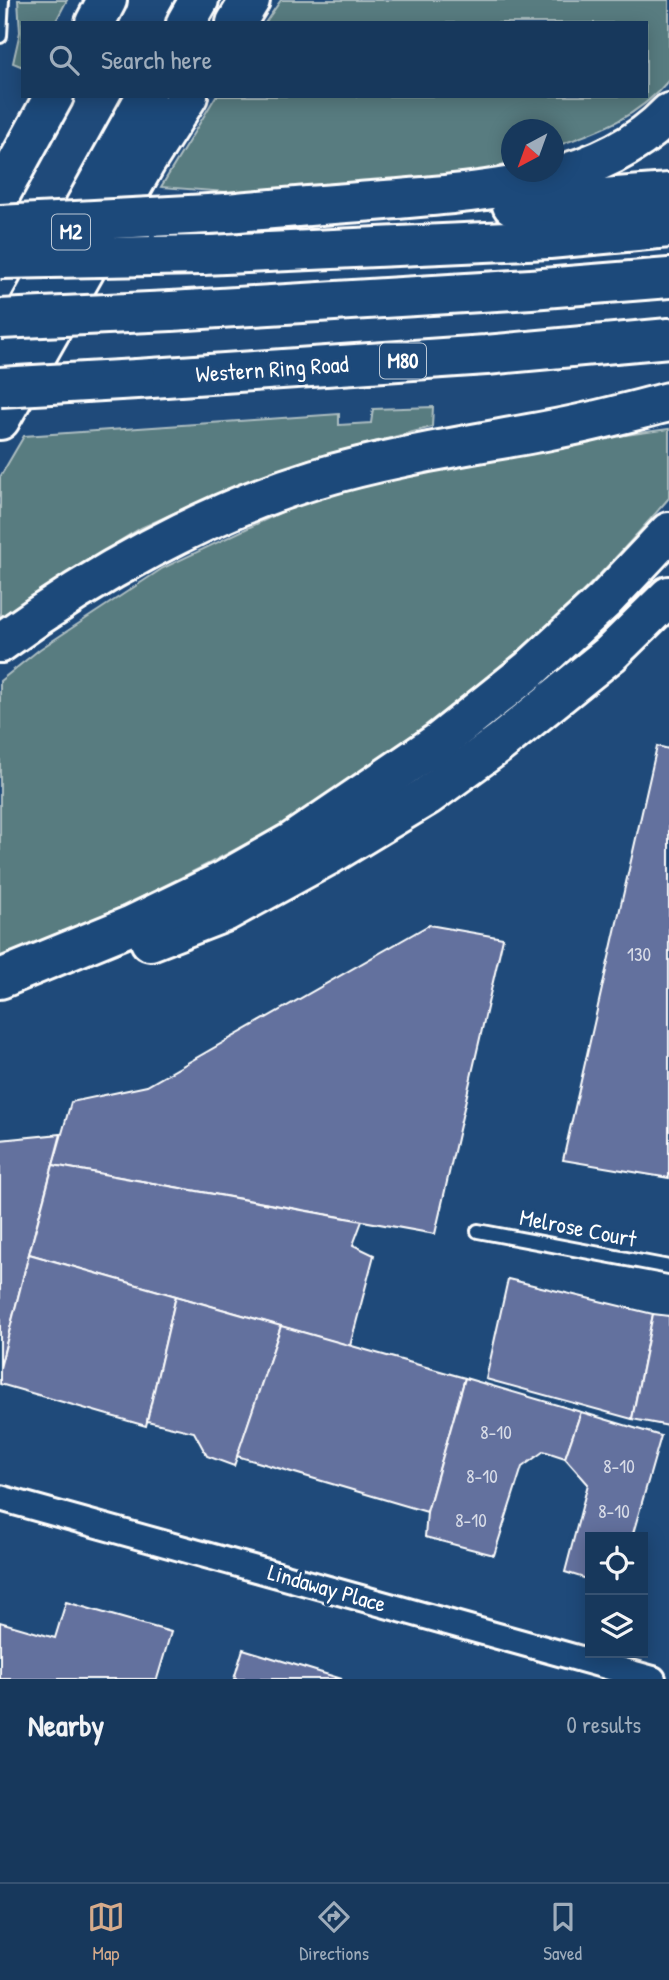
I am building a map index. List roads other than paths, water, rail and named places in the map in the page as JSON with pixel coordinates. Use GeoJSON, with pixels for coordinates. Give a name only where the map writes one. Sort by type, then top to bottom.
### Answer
{"type":"FeatureCollection","features":[{"type":"Feature","properties":{"kind":"highway"},"geometry":{"type":"LineString","coordinates":[[96,21],[107,0]]}},
{"type":"Feature","properties":{"kind":"highway"},"geometry":{"type":"LineString","coordinates":[[187,21],[199,0]]}},
{"type":"Feature","properties":{"kind":"highway"},"geometry":{"type":"LineString","coordinates":[[237,21],[250,0]]}},
{"type":"Feature","properties":{"kind":"highway"},"geometry":{"type":"LineString","coordinates":[[0,195],[53,98]]}},
{"type":"Feature","properties":{"kind":"highway","name":"M2"},"geometry":{"type":"LineString","coordinates":[[0,360],[145,98]]}},
{"type":"Feature","properties":{"kind":"highway"},"geometry":{"type":"LineString","coordinates":[[0,420],[146,162],[187,98]]}},
{"type":"Feature","properties":{"kind":"highway"},"geometry":{"type":"LineString","coordinates":[[0,225],[227,213],[464,194],[536,182],[566,173],[631,145],[669,113]]}},
{"type":"Feature","properties":{"kind":"highway"},"geometry":{"type":"LineString","coordinates":[[227,213],[522,205],[669,193]]}},
{"type":"Feature","properties":{"kind":"highway"},"geometry":{"type":"LineString","coordinates":[[0,259],[202,255],[549,239],[669,228]]}},
{"type":"Feature","properties":{"kind":"highway"},"geometry":{"type":"LineString","coordinates":[[0,319],[531,289],[669,278]]}},
{"type":"Feature","properties":{"kind":"highway","name":"Western Ring Road"},"geometry":{"type":"LineString","coordinates":[[0,387],[486,355],[669,338]]}},
{"type":"Feature","properties":{"kind":"highway"},"geometry":{"type":"LineString","coordinates":[[0,643],[48,610],[131,560],[232,510],[293,487],[387,461],[553,430],[669,402]]}},
{"type":"Feature","properties":{"kind":"highway"},"geometry":{"type":"LineString","coordinates":[[0,979],[132,925],[225,880],[292,842],[439,742],[530,669],[604,601],[669,532]]}},
{"type":"Feature","properties":{"kind":"highway"},"geometry":{"type":"LineString","coordinates":[[0,991],[59,976],[225,912],[331,854],[426,796],[500,743],[610,654],[669,596]]}},
{"type":"Feature","properties":{"kind":"street","name":"Lindaway Place"},"geometry":{"type":"LineString","coordinates":[[0,1498],[653,1679]]}},
{"type":"Feature","properties":{"kind":"lane"},"geometry":{"type":"LineString","coordinates":[[0,36],[2,0]]}},
{"type":"Feature","properties":{"kind":"lane","name":"Melrose Court"},"geometry":{"type":"LineString","coordinates":[[478,1231],[669,1267]]}}]}
